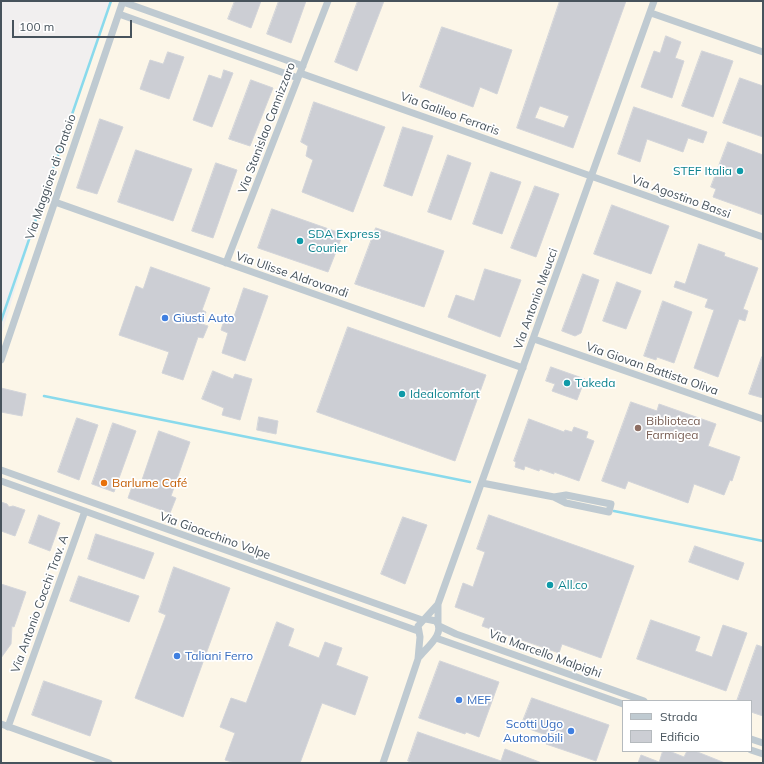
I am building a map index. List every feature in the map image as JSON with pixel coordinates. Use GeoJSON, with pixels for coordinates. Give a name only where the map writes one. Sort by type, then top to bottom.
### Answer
{"type":"FeatureCollection","features":[{"type":"Feature","properties":{"kind":"street","name":"Via Stanislao Cannizzaro"},"geometry":{"type":"LineString","coordinates":[[226,263],[328,1]]}},
{"type":"Feature","properties":{"kind":"street","name":"Via Antonio Meucci"},"geometry":{"type":"LineString","coordinates":[[383,763],[418,659],[418,626],[438,604],[654,1]]}},
{"type":"Feature","properties":{"kind":"street","name":"Via Galileo Ferraris"},"geometry":{"type":"LineString","coordinates":[[123,2],[300,72]]}},
{"type":"Feature","properties":{"kind":"street","name":"Via Maggiore di Oratoio"},"geometry":{"type":"LineString","coordinates":[[1,360],[123,2]]}},
{"type":"Feature","properties":{"kind":"street"},"geometry":{"type":"LineString","coordinates":[[650,13],[763,52]]}},
{"type":"Feature","properties":{"kind":"street","name":"Via Galileo Ferraris"},"geometry":{"type":"LineString","coordinates":[[119,14],[300,72],[592,176]]}},
{"type":"Feature","properties":{"kind":"street","name":"Via Agostino Bassi"},"geometry":{"type":"LineString","coordinates":[[592,176],[763,238]]}},
{"type":"Feature","properties":{"kind":"street","name":"Via Ulisse Aldrovandi"},"geometry":{"type":"LineString","coordinates":[[54,202],[523,368]]}},
{"type":"Feature","properties":{"kind":"street","name":"Via Giovan Battista Oliva"},"geometry":{"type":"LineString","coordinates":[[534,339],[763,419]]}},
{"type":"Feature","properties":{"kind":"street","name":"Via Gioacchino Volpe"},"geometry":{"type":"LineString","coordinates":[[1,470],[424,620]]}},
{"type":"Feature","properties":{"kind":"street","name":"Via Gioacchino Volpe"},"geometry":{"type":"LineString","coordinates":[[1,481],[419,634]]}},
{"type":"Feature","properties":{"kind":"street"},"geometry":{"type":"LineString","coordinates":[[482,483],[554,497],[566,503],[609,512],[611,504],[566,495],[554,497]]}},
{"type":"Feature","properties":{"kind":"street","name":"Via Antonio Cocchi Trav. A"},"geometry":{"type":"LineString","coordinates":[[5,725],[85,511]]}},
{"type":"Feature","properties":{"kind":"street","name":"Via Antonio Meucci"},"geometry":{"type":"LineString","coordinates":[[418,659],[439,634],[438,604]]}},
{"type":"Feature","properties":{"kind":"street"},"geometry":{"type":"LineString","coordinates":[[424,620],[433,619],[439,625]]}},
{"type":"Feature","properties":{"kind":"street","name":"Via Marcello Malpighi"},"geometry":{"type":"LineString","coordinates":[[439,625],[456,634],[641,700]]}},
{"type":"Feature","properties":{"kind":"street"},"geometry":{"type":"LineString","coordinates":[[419,634],[427,640],[434,639]]}},
{"type":"Feature","properties":{"kind":"street","name":"Via Marcello Malpighi"},"geometry":{"type":"LineString","coordinates":[[434,639],[622,704]]}},
{"type":"Feature","properties":{"kind":"street"},"geometry":{"type":"LineString","coordinates":[[5,725],[109,763]]}},
{"type":"Feature","properties":{"kind":"street"},"geometry":{"type":"LineString","coordinates":[[752,739],[763,743]]}},
{"type":"Feature","properties":{"kind":"street"},"geometry":{"type":"LineString","coordinates":[[752,750],[763,754]]}},
{"type":"Feature","properties":{"kind":"shaded area"},"geometry":{"type":"Polygon","coordinates":[[[110,1],[763,1],[763,763],[1,763],[1,336],[44,195],[110,1]]]}},
{"type":"Feature","properties":{"kind":"building"},"geometry":{"type":"Polygon","coordinates":[[[235,1],[261,1],[251,28],[228,19],[235,1]]]}},
{"type":"Feature","properties":{"kind":"building"},"geometry":{"type":"Polygon","coordinates":[[[279,1],[306,1],[291,43],[267,34],[279,1]]]}},
{"type":"Feature","properties":{"kind":"building"},"geometry":{"type":"Polygon","coordinates":[[[358,1],[384,1],[357,71],[335,62],[358,1]]]}},
{"type":"Feature","properties":{"kind":"building"},"geometry":{"type":"Polygon","coordinates":[[[560,1],[626,1],[573,148],[517,128],[560,1]],[[540,106],[535,118],[564,128],[569,116],[540,106]]]}},
{"type":"Feature","properties":{"kind":"building"},"geometry":{"type":"Polygon","coordinates":[[[442,27],[512,50],[497,94],[480,87],[473,107],[420,87],[442,27]]]}},
{"type":"Feature","properties":{"kind":"building"},"geometry":{"type":"Polygon","coordinates":[[[666,36],[681,42],[675,58],[684,61],[672,98],[641,87],[654,51],[660,53],[666,36]]]}},
{"type":"Feature","properties":{"kind":"building"},"geometry":{"type":"Polygon","coordinates":[[[702,51],[733,61],[713,117],[682,106],[702,51]]]}},
{"type":"Feature","properties":{"kind":"building"},"geometry":{"type":"Polygon","coordinates":[[[168,52],[184,57],[169,99],[140,89],[150,60],[163,64],[168,52]]]}},
{"type":"Feature","properties":{"kind":"building"},"geometry":{"type":"Polygon","coordinates":[[[224,70],[233,73],[212,127],[193,120],[209,75],[221,79],[224,70]]]}},
{"type":"Feature","properties":{"kind":"building"},"geometry":{"type":"Polygon","coordinates":[[[740,78],[763,86],[763,137],[723,123],[740,78]]]}},
{"type":"Feature","properties":{"kind":"building"},"geometry":{"type":"Polygon","coordinates":[[[251,80],[273,88],[250,146],[229,139],[251,80]]]}},
{"type":"Feature","properties":{"kind":"building"},"geometry":{"type":"Polygon","coordinates":[[[314,102],[385,127],[353,212],[302,192],[313,160],[306,156],[308,146],[301,142],[314,102]]]}},
{"type":"Feature","properties":{"kind":"building"},"geometry":{"type":"Polygon","coordinates":[[[634,107],[707,132],[703,143],[688,138],[683,152],[647,139],[640,162],[618,154],[634,107]]]}},
{"type":"Feature","properties":{"kind":"building"},"geometry":{"type":"Polygon","coordinates":[[[100,119],[123,127],[97,194],[77,188],[100,119]]]}},
{"type":"Feature","properties":{"kind":"building"},"geometry":{"type":"Polygon","coordinates":[[[403,127],[433,136],[412,196],[384,186],[403,127]]]}},
{"type":"Feature","properties":{"kind":"building","name":"STEF Italia"},"geometry":{"type":"Polygon","coordinates":[[[728,142],[763,155],[763,215],[713,197],[716,189],[711,187],[728,142]]]}},
{"type":"Feature","properties":{"kind":"building"},"geometry":{"type":"Polygon","coordinates":[[[136,150],[192,169],[173,221],[118,202],[136,150]]]}},
{"type":"Feature","properties":{"kind":"building"},"geometry":{"type":"Polygon","coordinates":[[[448,155],[471,163],[451,220],[428,212],[448,155]]]}},
{"type":"Feature","properties":{"kind":"building"},"geometry":{"type":"Polygon","coordinates":[[[216,163],[237,170],[213,238],[192,231],[216,163]]]}},
{"type":"Feature","properties":{"kind":"building"},"geometry":{"type":"Polygon","coordinates":[[[491,172],[521,182],[502,234],[473,224],[491,172]]]}},
{"type":"Feature","properties":{"kind":"building"},"geometry":{"type":"Polygon","coordinates":[[[535,186],[559,194],[536,257],[511,248],[535,186]]]}},
{"type":"Feature","properties":{"kind":"building"},"geometry":{"type":"Polygon","coordinates":[[[612,205],[669,226],[651,274],[594,254],[612,205]]]}},
{"type":"Feature","properties":{"kind":"building","name":"SDA Express Courier"},"geometry":{"type":"Polygon","coordinates":[[[272,209],[343,234],[328,272],[258,248],[272,209]]]}},
{"type":"Feature","properties":{"kind":"building"},"geometry":{"type":"Polygon","coordinates":[[[376,228],[444,251],[424,307],[355,284],[376,228]]]}},
{"type":"Feature","properties":{"kind":"building"},"geometry":{"type":"Polygon","coordinates":[[[699,244],[725,253],[724,256],[758,268],[743,309],[748,311],[745,321],[739,319],[718,377],[694,368],[714,310],[705,307],[708,299],[674,287],[676,281],[685,284],[699,244]]]}},
{"type":"Feature","properties":{"kind":"building","name":"Giusti Auto"},"geometry":{"type":"Polygon","coordinates":[[[151,267],[210,288],[202,310],[206,312],[202,324],[208,326],[203,338],[198,337],[183,380],[162,373],[169,352],[119,335],[136,286],[143,289],[151,267]]]}},
{"type":"Feature","properties":{"kind":"building"},"geometry":{"type":"Polygon","coordinates":[[[485,269],[521,280],[500,337],[448,317],[456,295],[474,301],[485,269]]]}},
{"type":"Feature","properties":{"kind":"building"},"geometry":{"type":"Polygon","coordinates":[[[583,274],[599,280],[581,333],[575,336],[562,331],[583,274]]]}},
{"type":"Feature","properties":{"kind":"building"},"geometry":{"type":"Polygon","coordinates":[[[617,282],[641,291],[626,329],[603,321],[617,282]]]}},
{"type":"Feature","properties":{"kind":"building"},"geometry":{"type":"Polygon","coordinates":[[[244,288],[268,296],[245,361],[222,353],[228,333],[221,330],[226,314],[234,316],[244,288]]]}},
{"type":"Feature","properties":{"kind":"building"},"geometry":{"type":"Polygon","coordinates":[[[663,301],[692,312],[674,363],[657,357],[656,360],[644,356],[663,301]]]}},
{"type":"Feature","properties":{"kind":"building","name":"Idealcomfort"},"geometry":{"type":"Polygon","coordinates":[[[348,327],[486,375],[455,461],[317,412],[348,327]]]}},
{"type":"Feature","properties":{"kind":"building"},"geometry":{"type":"Polygon","coordinates":[[[762,357],[763,358],[763,398],[749,394],[762,357]]]}},
{"type":"Feature","properties":{"kind":"building","name":"Takeda"},"geometry":{"type":"Polygon","coordinates":[[[551,367],[585,379],[577,400],[552,391],[555,384],[546,381],[551,367]]]}},
{"type":"Feature","properties":{"kind":"building"},"geometry":{"type":"Polygon","coordinates":[[[213,371],[233,379],[235,374],[252,379],[240,420],[222,415],[224,408],[202,399],[213,371]]]}},
{"type":"Feature","properties":{"kind":"building"},"geometry":{"type":"Polygon","coordinates":[[[1,388],[26,394],[22,416],[1,412],[1,388]]]}},
{"type":"Feature","properties":{"kind":"building"},"geometry":{"type":"Polygon","coordinates":[[[631,402],[657,411],[659,404],[716,424],[708,446],[740,457],[732,481],[730,480],[724,495],[694,484],[688,503],[628,481],[625,489],[602,481],[631,402]]]}},
{"type":"Feature","properties":{"kind":"building"},"geometry":{"type":"Polygon","coordinates":[[[259,417],[278,421],[276,434],[257,430],[259,417]]]}},
{"type":"Feature","properties":{"kind":"building"},"geometry":{"type":"Polygon","coordinates":[[[77,418],[98,425],[79,480],[58,472],[77,418]]]}},
{"type":"Feature","properties":{"kind":"building"},"geometry":{"type":"Polygon","coordinates":[[[529,419],[564,432],[565,430],[572,432],[574,427],[588,432],[586,438],[594,441],[579,481],[554,472],[554,474],[540,469],[539,471],[525,466],[524,470],[515,467],[516,462],[514,461],[529,419]]]}},
{"type":"Feature","properties":{"kind":"building"},"geometry":{"type":"Polygon","coordinates":[[[113,423],[136,431],[114,492],[92,484],[113,423]]]}},
{"type":"Feature","properties":{"kind":"building"},"geometry":{"type":"Polygon","coordinates":[[[159,431],[190,442],[171,496],[176,498],[170,513],[128,498],[133,484],[140,485],[159,431]]]}},
{"type":"Feature","properties":{"kind":"building"},"geometry":{"type":"Polygon","coordinates":[[[1,502],[7,504],[9,507],[13,506],[25,510],[15,536],[1,531],[1,502]]]}},
{"type":"Feature","properties":{"kind":"building"},"geometry":{"type":"Polygon","coordinates":[[[39,515],[60,523],[50,551],[29,543],[39,515]]]}},
{"type":"Feature","properties":{"kind":"building","name":"All.co"},"geometry":{"type":"Polygon","coordinates":[[[489,515],[634,566],[601,658],[562,644],[559,653],[482,626],[485,618],[455,607],[463,583],[473,587],[485,552],[477,549],[489,515]]]}},
{"type":"Feature","properties":{"kind":"building"},"geometry":{"type":"Polygon","coordinates":[[[403,517],[427,525],[405,584],[381,574],[403,517]]]}},
{"type":"Feature","properties":{"kind":"building"},"geometry":{"type":"Polygon","coordinates":[[[96,534],[154,553],[144,579],[88,559],[96,534]]]}},
{"type":"Feature","properties":{"kind":"building"},"geometry":{"type":"Polygon","coordinates":[[[695,546],[744,563],[738,580],[689,562],[695,546]]]}},
{"type":"Feature","properties":{"kind":"building","name":"Taliani Ferro"},"geometry":{"type":"Polygon","coordinates":[[[174,567],[230,588],[183,717],[135,698],[166,615],[159,612],[174,567]]]}},
{"type":"Feature","properties":{"kind":"building"},"geometry":{"type":"Polygon","coordinates":[[[79,576],[139,596],[129,622],[70,601],[79,576]]]}},
{"type":"Feature","properties":{"kind":"building"},"geometry":{"type":"Polygon","coordinates":[[[1,584],[26,592],[14,627],[12,626],[11,644],[1,658],[1,584]]]}},
{"type":"Feature","properties":{"kind":"building"},"geometry":{"type":"Polygon","coordinates":[[[651,620],[700,637],[695,651],[712,657],[723,625],[747,633],[726,691],[637,659],[651,620]]]}},
{"type":"Feature","properties":{"kind":"building"},"geometry":{"type":"Polygon","coordinates":[[[277,622],[294,629],[288,646],[319,658],[325,642],[342,648],[336,665],[368,677],[355,715],[322,703],[300,763],[235,763],[225,760],[235,733],[220,727],[231,698],[246,703],[277,622]]]}},
{"type":"Feature","properties":{"kind":"building"},"geometry":{"type":"Polygon","coordinates":[[[757,645],[763,647],[763,716],[752,712],[752,700],[737,700],[757,645]]]}},
{"type":"Feature","properties":{"kind":"building","name":"MEF"},"geometry":{"type":"Polygon","coordinates":[[[440,661],[499,682],[479,737],[466,732],[465,734],[419,718],[440,661]]]}},
{"type":"Feature","properties":{"kind":"building"},"geometry":{"type":"Polygon","coordinates":[[[44,681],[102,701],[90,736],[32,715],[44,681]]]}},
{"type":"Feature","properties":{"kind":"building","name":"Scotti Ugo Automobili"},"geometry":{"type":"Polygon","coordinates":[[[532,698],[609,725],[596,761],[546,744],[549,736],[521,726],[532,698]]]}},
{"type":"Feature","properties":{"kind":"building"},"geometry":{"type":"Polygon","coordinates":[[[418,732],[501,761],[505,749],[542,763],[414,763],[408,761],[418,732]]]}},
{"type":"Feature","properties":{"kind":"building"},"geometry":{"type":"Polygon","coordinates":[[[663,752],[672,752],[684,757],[686,752],[698,752],[725,763],[638,763],[641,755],[659,762],[663,752]]]}},
{"type":"Feature","properties":{"kind":"waterway"},"geometry":{"type":"LineString","coordinates":[[1,321],[111,1]]}},
{"type":"Feature","properties":{"kind":"waterway"},"geometry":{"type":"LineString","coordinates":[[44,396],[470,482]]}},
{"type":"Feature","properties":{"kind":"waterway"},"geometry":{"type":"LineString","coordinates":[[614,511],[763,541]]}},
{"type":"Feature","properties":{"kind":"place","name":"STEF Italia"},"geometry":{"type":"Point","coordinates":[740,171]}},
{"type":"Feature","properties":{"kind":"place","name":"SDA Express Courier"},"geometry":{"type":"Point","coordinates":[300,241]}},
{"type":"Feature","properties":{"kind":"place","name":"Giusti Auto"},"geometry":{"type":"Point","coordinates":[165,318]}},
{"type":"Feature","properties":{"kind":"place","name":"Takeda"},"geometry":{"type":"Point","coordinates":[567,383]}},
{"type":"Feature","properties":{"kind":"place","name":"Idealcomfort"},"geometry":{"type":"Point","coordinates":[402,394]}},
{"type":"Feature","properties":{"kind":"place","name":"Biblioteca Farmigea"},"geometry":{"type":"Point","coordinates":[638,428]}},
{"type":"Feature","properties":{"kind":"place","name":"Barlume Café"},"geometry":{"type":"Point","coordinates":[104,483]}},
{"type":"Feature","properties":{"kind":"place","name":"All.co"},"geometry":{"type":"Point","coordinates":[550,585]}},
{"type":"Feature","properties":{"kind":"place","name":"Taliani Ferro"},"geometry":{"type":"Point","coordinates":[177,656]}},
{"type":"Feature","properties":{"kind":"place","name":"MEF"},"geometry":{"type":"Point","coordinates":[459,700]}},
{"type":"Feature","properties":{"kind":"place","name":"Scotti Ugo Automobili"},"geometry":{"type":"Point","coordinates":[571,731]}}]}
